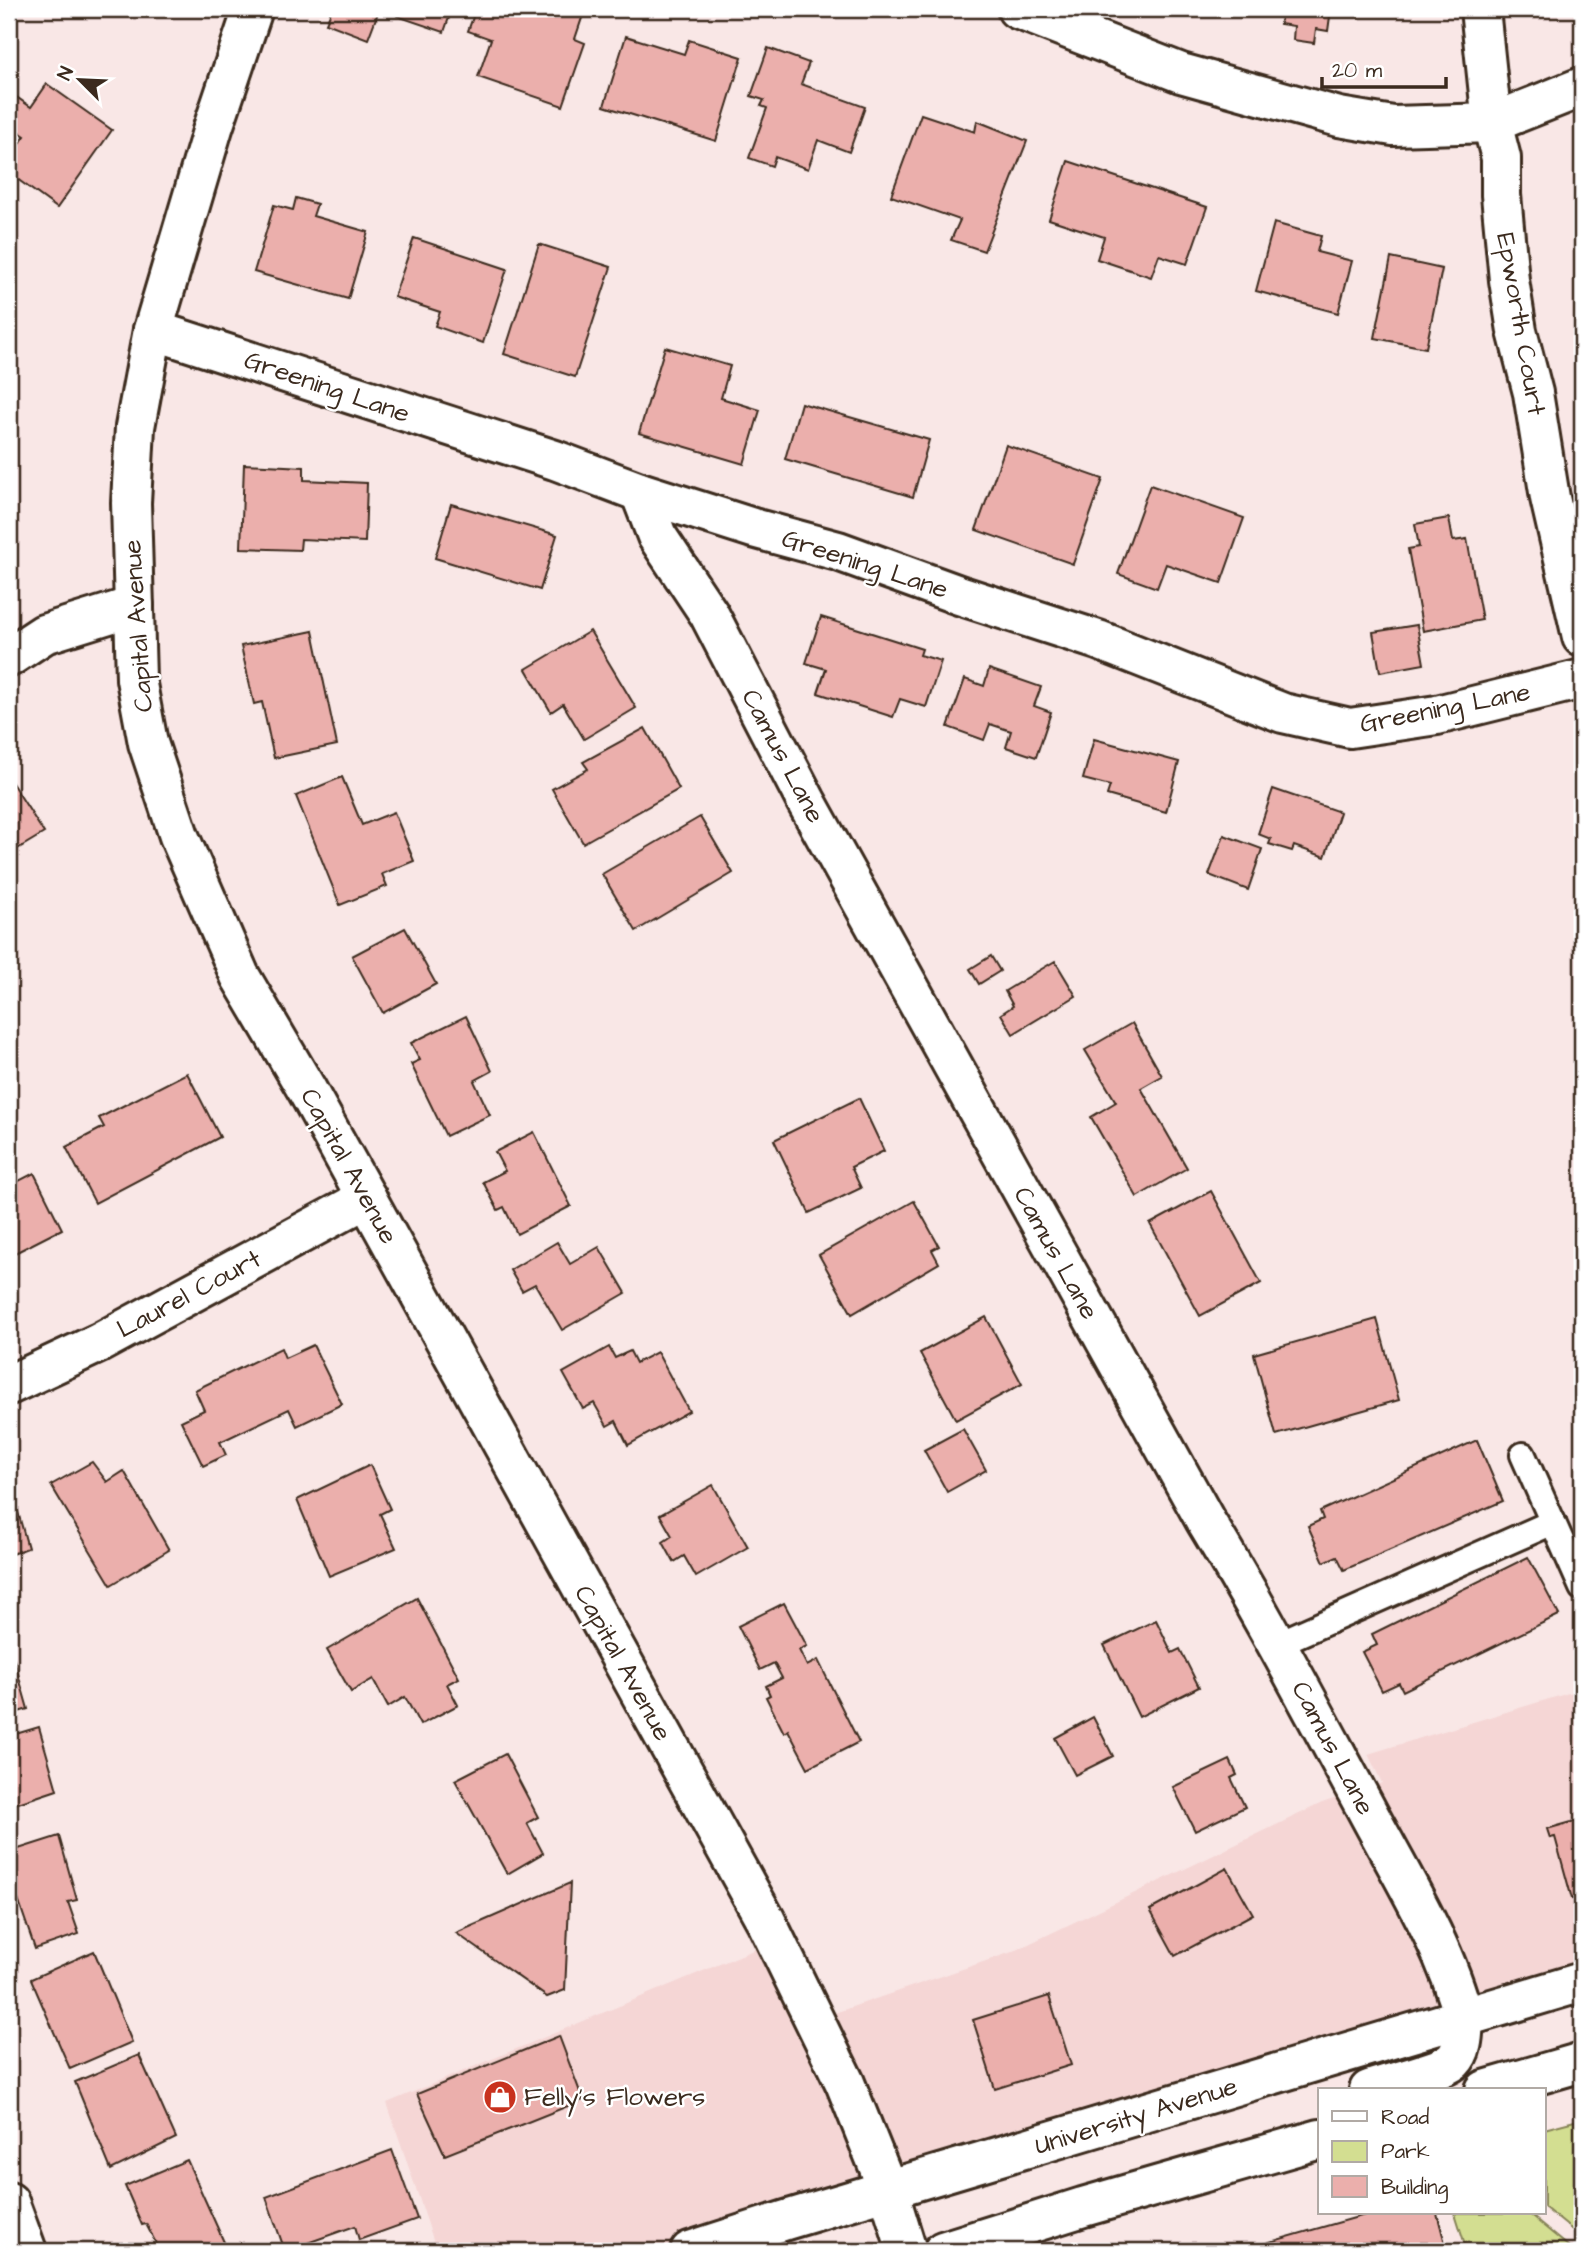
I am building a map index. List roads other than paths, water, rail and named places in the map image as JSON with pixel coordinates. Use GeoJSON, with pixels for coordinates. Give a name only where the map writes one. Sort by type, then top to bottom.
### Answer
{"type":"FeatureCollection","features":[{"type":"Feature","properties":{"kind":"street","name":"Capital Avenue"},"geometry":{"type":"LineString","coordinates":[[253,9],[213,128],[153,330],[135,427],[131,503],[136,679],[148,743],[179,836],[240,976],[307,1090],[766,1921],[845,2082],[888,2190],[907,2251]]}},
{"type":"Feature","properties":{"kind":"street"},"geometry":{"type":"LineString","coordinates":[[1017,9],[1181,73],[1339,117],[1393,126],[1492,123],[1582,87]]}},
{"type":"Feature","properties":{"kind":"street","name":"Epworth Court"},"geometry":{"type":"LineString","coordinates":[[1480,9],[1492,123],[1501,158],[1501,195],[1517,331],[1533,393],[1550,498],[1582,637]]}},
{"type":"Feature","properties":{"kind":"street","name":"Greening Lane"},"geometry":{"type":"LineString","coordinates":[[153,330],[555,460],[640,492],[753,528],[838,551],[959,595],[1098,640],[1283,713],[1350,728],[1437,715],[1582,679]]}},
{"type":"Feature","properties":{"kind":"street","name":"Camus Lane"},"geometry":{"type":"LineString","coordinates":[[640,492],[657,536],[709,614],[806,801],[1205,1520],[1278,1644],[1413,1896],[1447,1970],[1464,2018]]}},
{"type":"Feature","properties":{"kind":"street"},"geometry":{"type":"LineString","coordinates":[[9,657],[44,634],[134,606]]}},
{"type":"Feature","properties":{"kind":"street","name":"Laurel Court"},"geometry":{"type":"LineString","coordinates":[[9,1385],[99,1343],[366,1198]]}},
{"type":"Feature","properties":{"kind":"street","name":"University Avenue"},"geometry":{"type":"LineString","coordinates":[[690,2251],[1582,1982]]}},
{"type":"Feature","properties":{"kind":"street"},"geometry":{"type":"LineString","coordinates":[[1375,2088],[1432,2070],[1453,2060],[1463,2043],[1464,2018]]}},
{"type":"Feature","properties":{"kind":"street"},"geometry":{"type":"LineString","coordinates":[[1492,2088],[1582,2062]]}},
{"type":"Feature","properties":{"kind":"street"},"geometry":{"type":"LineString","coordinates":[[1181,2180],[1318,2112]]}},
{"type":"Feature","properties":{"kind":"street"},"geometry":{"type":"LineString","coordinates":[[943,2251],[1083,2207],[1318,2140]]}},
{"type":"Feature","properties":{"kind":"street"},"geometry":{"type":"LineString","coordinates":[[9,2202],[27,2251]]}},
{"type":"Feature","properties":{"kind":"lane"},"geometry":{"type":"LineString","coordinates":[[1523,1455],[1582,1588]]}},
{"type":"Feature","properties":{"kind":"lane"},"geometry":{"type":"LineString","coordinates":[[1278,1644],[1553,1522]]}},
{"type":"Feature","properties":{"kind":"place","name":"Felly's Flowers"},"geometry":{"type":"Point","coordinates":[500,2097]}}]}
